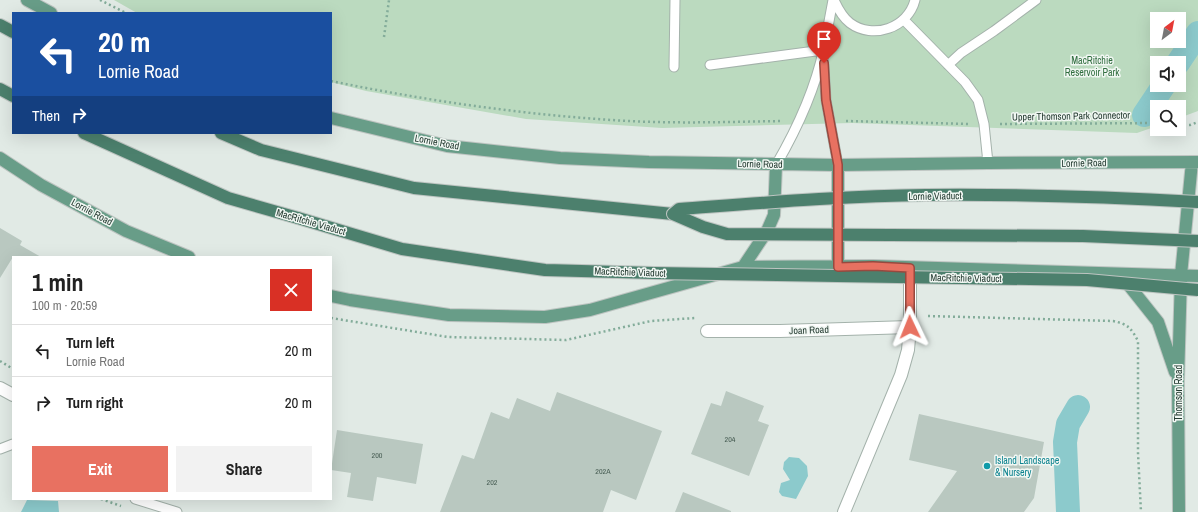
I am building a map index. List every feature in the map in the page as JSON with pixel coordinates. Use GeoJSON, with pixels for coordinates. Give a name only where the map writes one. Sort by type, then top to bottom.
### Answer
{"type":"FeatureCollection","features":[{"type":"Feature","properties":{"kind":"highway"},"geometry":{"type":"LineString","coordinates":[[0,25],[12,31]]}},
{"type":"Feature","properties":{"kind":"highway"},"geometry":{"type":"LineString","coordinates":[[0,89],[12,95]]}},
{"type":"Feature","properties":{"kind":"highway","name":"MacRitchie Viaduct"},"geometry":{"type":"LineString","coordinates":[[86,134],[228,198],[402,249],[545,270],[1087,280],[1198,290]]}},
{"type":"Feature","properties":{"kind":"highway"},"geometry":{"type":"LineString","coordinates":[[223,134],[261,150],[414,188],[673,214],[703,227],[727,234],[1084,236],[1198,242]]}},
{"type":"Feature","properties":{"kind":"highway","name":"Lornie Viaduct"},"geometry":{"type":"LineString","coordinates":[[673,214],[679,209],[797,200],[926,195],[1084,196],[1198,202]]}},
{"type":"Feature","properties":{"kind":"main road"},"geometry":{"type":"LineString","coordinates":[[27,0],[49,12]]}},
{"type":"Feature","properties":{"kind":"main road","name":"Lornie Road"},"geometry":{"type":"LineString","coordinates":[[332,118],[447,146],[560,158],[776,165],[1196,161]]}},
{"type":"Feature","properties":{"kind":"main road","name":"Lornie Road"},"geometry":{"type":"LineString","coordinates":[[0,158],[41,185],[126,231],[187,256]]}},
{"type":"Feature","properties":{"kind":"main road","name":"Thomson Road"},"geometry":{"type":"LineString","coordinates":[[1179,512],[1178,381],[1181,275],[1196,161]]}},
{"type":"Feature","properties":{"kind":"main road"},"geometry":{"type":"LineString","coordinates":[[742,267],[767,230],[774,215],[776,165]]}},
{"type":"Feature","properties":{"kind":"main road"},"geometry":{"type":"LineString","coordinates":[[838,165],[838,267]]}},
{"type":"Feature","properties":{"kind":"main road"},"geometry":{"type":"LineString","coordinates":[[332,296],[449,315],[545,317],[590,310],[742,267],[873,266],[1198,276]]}},
{"type":"Feature","properties":{"kind":"main road"},"geometry":{"type":"LineString","coordinates":[[1119,274],[1158,322],[1178,381]]}},
{"type":"Feature","properties":{"kind":"street"},"geometry":{"type":"LineString","coordinates":[[844,512],[901,375],[908,350],[910,327],[910,268]]}},
{"type":"Feature","properties":{"kind":"street","name":"Joan Road"},"geometry":{"type":"LineString","coordinates":[[707,331],[910,327]]}},
{"type":"Feature","properties":{"kind":"street"},"geometry":{"type":"LineString","coordinates":[[0,388],[12,394]]}},
{"type":"Feature","properties":{"kind":"lane"},"geometry":{"type":"LineString","coordinates":[[674,67],[675,0]]}},
{"type":"Feature","properties":{"kind":"lane"},"geometry":{"type":"LineString","coordinates":[[833,0],[839,12],[849,23],[862,30],[877,31],[892,28],[904,20],[914,7],[915,0]]}},
{"type":"Feature","properties":{"kind":"lane"},"geometry":{"type":"LineString","coordinates":[[776,165],[791,139],[808,101],[823,50],[833,0]]}},
{"type":"Feature","properties":{"kind":"lane"},"geometry":{"type":"LineString","coordinates":[[948,65],[961,53],[1036,0]]}},
{"type":"Feature","properties":{"kind":"lane"},"geometry":{"type":"LineString","coordinates":[[904,20],[965,82],[978,100],[984,124],[988,163]]}},
{"type":"Feature","properties":{"kind":"lane"},"geometry":{"type":"LineString","coordinates":[[710,65],[823,50]]}},
{"type":"Feature","properties":{"kind":"lane"},"geometry":{"type":"LineString","coordinates":[[823,50],[826,100],[838,165]]}},
{"type":"Feature","properties":{"kind":"lane"},"geometry":{"type":"LineString","coordinates":[[0,449],[12,444]]}},
{"type":"Feature","properties":{"kind":"lane"},"geometry":{"type":"LineString","coordinates":[[138,500],[177,512]]}},
{"type":"Feature","properties":{"kind":"path"},"geometry":{"type":"LineString","coordinates":[[100,0],[124,12]]}},
{"type":"Feature","properties":{"kind":"path"},"geometry":{"type":"LineString","coordinates":[[384,37],[389,0]]}},
{"type":"Feature","properties":{"kind":"path"},"geometry":{"type":"LineString","coordinates":[[332,81],[495,109],[613,120],[721,122],[799,121]]}},
{"type":"Feature","properties":{"kind":"path","name":"Upper Thomson Park Connector"},"geometry":{"type":"LineString","coordinates":[[830,121],[984,124],[1150,123]]}},
{"type":"Feature","properties":{"kind":"path"},"geometry":{"type":"LineString","coordinates":[[1186,125],[1198,122]]}},
{"type":"Feature","properties":{"kind":"path"},"geometry":{"type":"LineString","coordinates":[[1138,341],[1138,453],[1140,512]]}},
{"type":"Feature","properties":{"kind":"path"},"geometry":{"type":"LineString","coordinates":[[0,361],[12,368]]}},
{"type":"Feature","properties":{"kind":"green space","name":"MacRitchie Reservoir Park"},"geometry":{"type":"Polygon","coordinates":[[[114,0],[1198,0],[1198,111],[1186,115],[1186,100],[1150,100],[1150,128],[1137,133],[852,123],[662,128],[526,119],[366,91],[332,82],[332,12],[135,12],[114,0]]]}},
{"type":"Feature","properties":{"kind":"water"},"geometry":{"type":"Polygon","coordinates":[[[789,457],[799,458],[807,466],[808,476],[796,499],[782,496],[779,492],[781,483],[790,480],[783,469],[784,462],[789,457]]]}},
{"type":"Feature","properties":{"kind":"water"},"geometry":{"type":"Polygon","coordinates":[[[27,500],[58,501],[59,512],[21,512],[27,500]]]}},
{"type":"Feature","properties":{"kind":"building"},"geometry":{"type":"Polygon","coordinates":[[[0,228],[22,241],[20,245],[39,256],[12,256],[12,259],[0,278],[0,228]]]}},
{"type":"Feature","properties":{"kind":"building"},"geometry":{"type":"Polygon","coordinates":[[[726,391],[764,406],[758,421],[769,425],[749,476],[691,454],[711,403],[721,406],[726,391]]]}},
{"type":"Feature","properties":{"kind":"building"},"geometry":{"type":"Polygon","coordinates":[[[557,392],[662,431],[636,500],[611,490],[603,512],[440,512],[462,455],[474,459],[491,412],[509,419],[517,398],[550,411],[557,392]]]}},
{"type":"Feature","properties":{"kind":"building","name":"Island Landscape & Nursery"},"geometry":{"type":"Polygon","coordinates":[[[919,414],[1044,442],[1034,498],[1024,512],[928,512],[957,471],[909,460],[919,414]]]}},
{"type":"Feature","properties":{"kind":"building"},"geometry":{"type":"Polygon","coordinates":[[[337,430],[423,444],[416,484],[377,477],[373,501],[347,497],[351,473],[332,470],[337,430]]]}},
{"type":"Feature","properties":{"kind":"building"},"geometry":{"type":"Polygon","coordinates":[[[683,492],[731,511],[731,512],[675,512],[683,492]]]}},
{"type":"Feature","properties":{"kind":"waterway"},"geometry":{"type":"LineString","coordinates":[[1183,56],[1198,33]]}},
{"type":"Feature","properties":{"kind":"waterway"},"geometry":{"type":"LineString","coordinates":[[1144,115],[1159,92]]}},
{"type":"Feature","properties":{"kind":"waterway"},"geometry":{"type":"LineString","coordinates":[[1068,512],[1065,442],[1068,424],[1078,407]]}},
{"type":"Feature","properties":{"kind":"place","name":"Island Landscape & Nursery"},"geometry":{"type":"Point","coordinates":[987,466]}},
{"type":"Feature","properties":{"kind":"route"},"geometry":{"type":"LineString","coordinates":[[824,63],[826,100],[838,165],[838,267],[873,266],[910,268],[910,327]]}}]}
